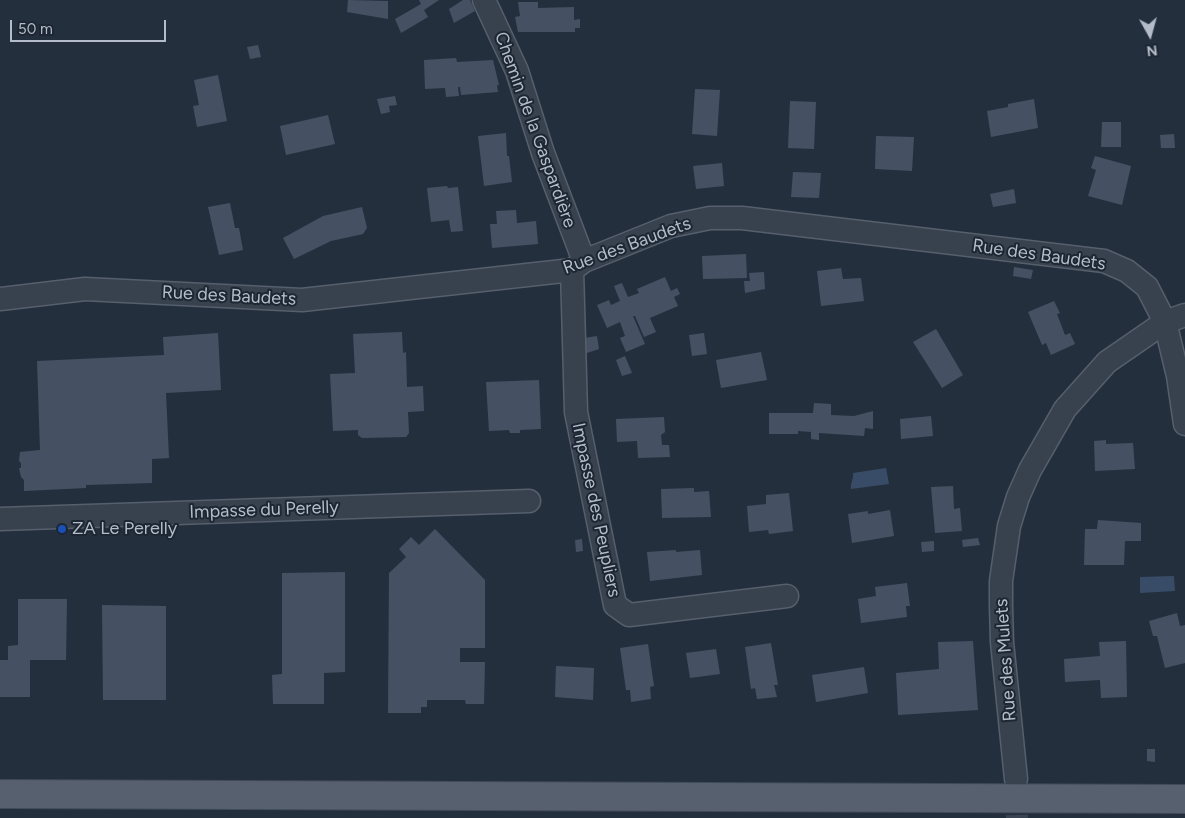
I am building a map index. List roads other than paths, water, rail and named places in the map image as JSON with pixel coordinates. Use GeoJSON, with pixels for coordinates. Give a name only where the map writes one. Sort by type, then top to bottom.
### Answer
{"type":"FeatureCollection","features":[{"type":"Feature","properties":{"kind":"main road"},"geometry":{"type":"LineString","coordinates":[[0,794],[1185,799]]}},
{"type":"Feature","properties":{"kind":"street","name":"Chemin de la Gaspardière"},"geometry":{"type":"LineString","coordinates":[[484,0],[517,71],[578,266]]}},
{"type":"Feature","properties":{"kind":"street","name":"Rue des Baudets"},"geometry":{"type":"LineString","coordinates":[[0,299],[85,289],[302,300],[578,266],[670,226],[710,218],[742,218],[1104,261],[1127,271],[1147,288],[1175,318],[1178,376],[1185,424]]}},
{"type":"Feature","properties":{"kind":"street","name":"Impasse des Peupliers"},"geometry":{"type":"LineString","coordinates":[[578,266],[576,412],[616,606],[629,615],[787,596]]}},
{"type":"Feature","properties":{"kind":"street","name":"Rue des Mulets"},"geometry":{"type":"LineString","coordinates":[[1016,779],[1002,642],[1001,581],[1009,526],[1018,497],[1030,470],[1065,409],[1107,362],[1175,318]]}},
{"type":"Feature","properties":{"kind":"street","name":"Impasse du Perelly"},"geometry":{"type":"LineString","coordinates":[[0,519],[529,501]]}},
{"type":"Feature","properties":{"kind":"water"},"geometry":{"type":"Polygon","coordinates":[[[886,468],[889,484],[851,489],[853,473],[886,468]]]}},
{"type":"Feature","properties":{"kind":"water"},"geometry":{"type":"Polygon","coordinates":[[[1174,576],[1175,591],[1140,593],[1140,577],[1174,576]]]}},
{"type":"Feature","properties":{"kind":"tunnel"},"geometry":{"type":"LineString","coordinates":[[1016,782],[1017,818]]}},
{"type":"Feature","properties":{"kind":"place","name":"ZA Le Perelly"},"geometry":{"type":"Point","coordinates":[62,529]}}]}
